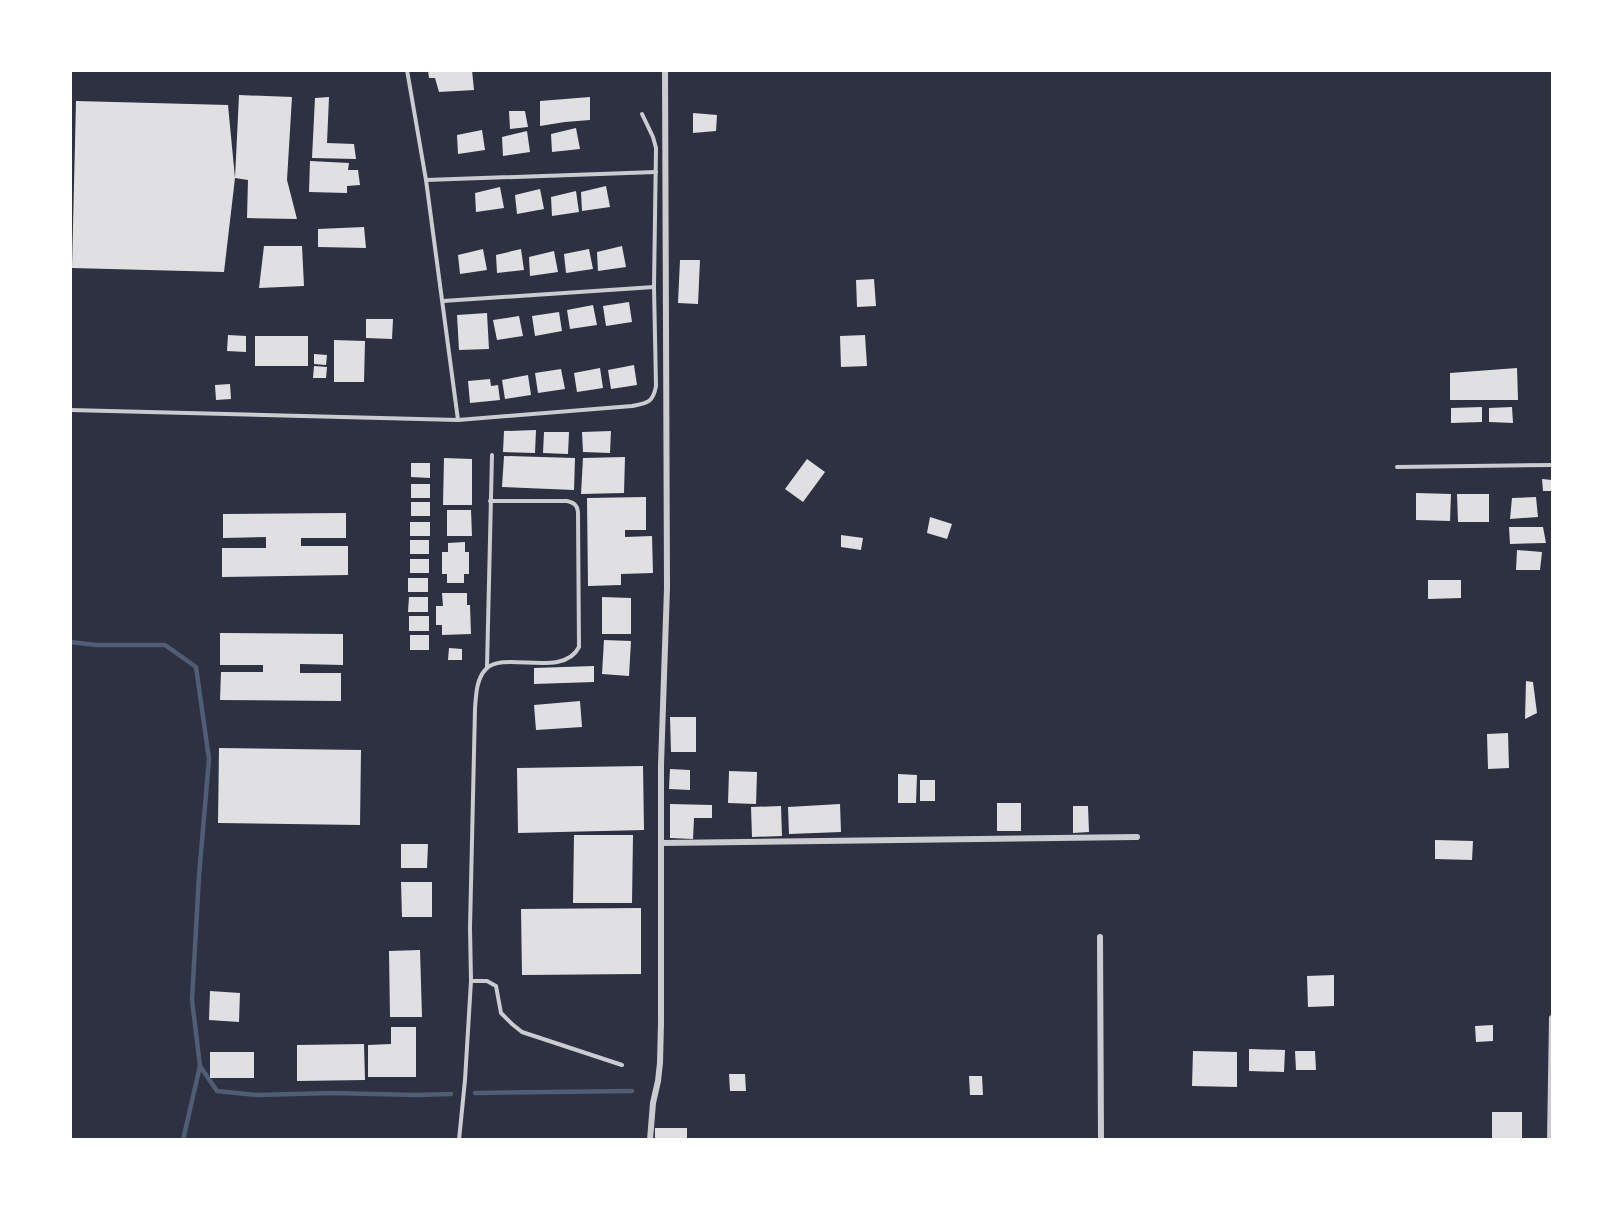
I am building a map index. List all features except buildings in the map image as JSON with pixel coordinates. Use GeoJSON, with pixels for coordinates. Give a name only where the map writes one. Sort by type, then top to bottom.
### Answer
{"type":"FeatureCollection","features":[{"type":"Feature","properties":{"kind":"street"},"geometry":{"type":"LineString","coordinates":[[650,1140],[660,1063],[661,765],[667,588],[665,70]]}},
{"type":"Feature","properties":{"kind":"street"},"geometry":{"type":"LineString","coordinates":[[662,843],[1137,837]]}},
{"type":"Feature","properties":{"kind":"street"},"geometry":{"type":"LineString","coordinates":[[1100,937],[1101,1140]]}},
{"type":"Feature","properties":{"kind":"street"},"geometry":{"type":"LineString","coordinates":[[1550,1140],[1552,1018]]}},
{"type":"Feature","properties":{"kind":"lane"},"geometry":{"type":"LineString","coordinates":[[407,70],[426,180],[459,420]]}},
{"type":"Feature","properties":{"kind":"lane"},"geometry":{"type":"LineString","coordinates":[[70,410],[459,420],[632,406],[652,400],[656,386],[654,287],[656,148],[642,114]]}},
{"type":"Feature","properties":{"kind":"lane"},"geometry":{"type":"LineString","coordinates":[[426,180],[656,172]]}},
{"type":"Feature","properties":{"kind":"lane"},"geometry":{"type":"LineString","coordinates":[[443,301],[654,287]]}},
{"type":"Feature","properties":{"kind":"lane"},"geometry":{"type":"LineString","coordinates":[[459,1140],[471,981],[476,693],[487,667],[492,454]]}},
{"type":"Feature","properties":{"kind":"lane"},"geometry":{"type":"LineString","coordinates":[[1397,467],[1552,465]]}},
{"type":"Feature","properties":{"kind":"lane"},"geometry":{"type":"LineString","coordinates":[[487,667],[499,663],[566,661],[579,647],[578,514],[576,505],[567,501],[490,501]]}},
{"type":"Feature","properties":{"kind":"lane"},"geometry":{"type":"LineString","coordinates":[[471,981],[487,981],[496,986],[501,1013],[526,1034],[579,1049],[622,1065]]}},
{"type":"Feature","properties":{"kind":"waterway"},"geometry":{"type":"LineString","coordinates":[[70,642],[96,645],[165,645],[196,667],[209,759],[192,1000],[200,1066],[217,1091],[257,1095],[451,1094]]}},
{"type":"Feature","properties":{"kind":"waterway"},"geometry":{"type":"LineString","coordinates":[[183,1140],[200,1066]]}},
{"type":"Feature","properties":{"kind":"waterway"},"geometry":{"type":"LineString","coordinates":[[475,1093],[632,1091]]}}]}
